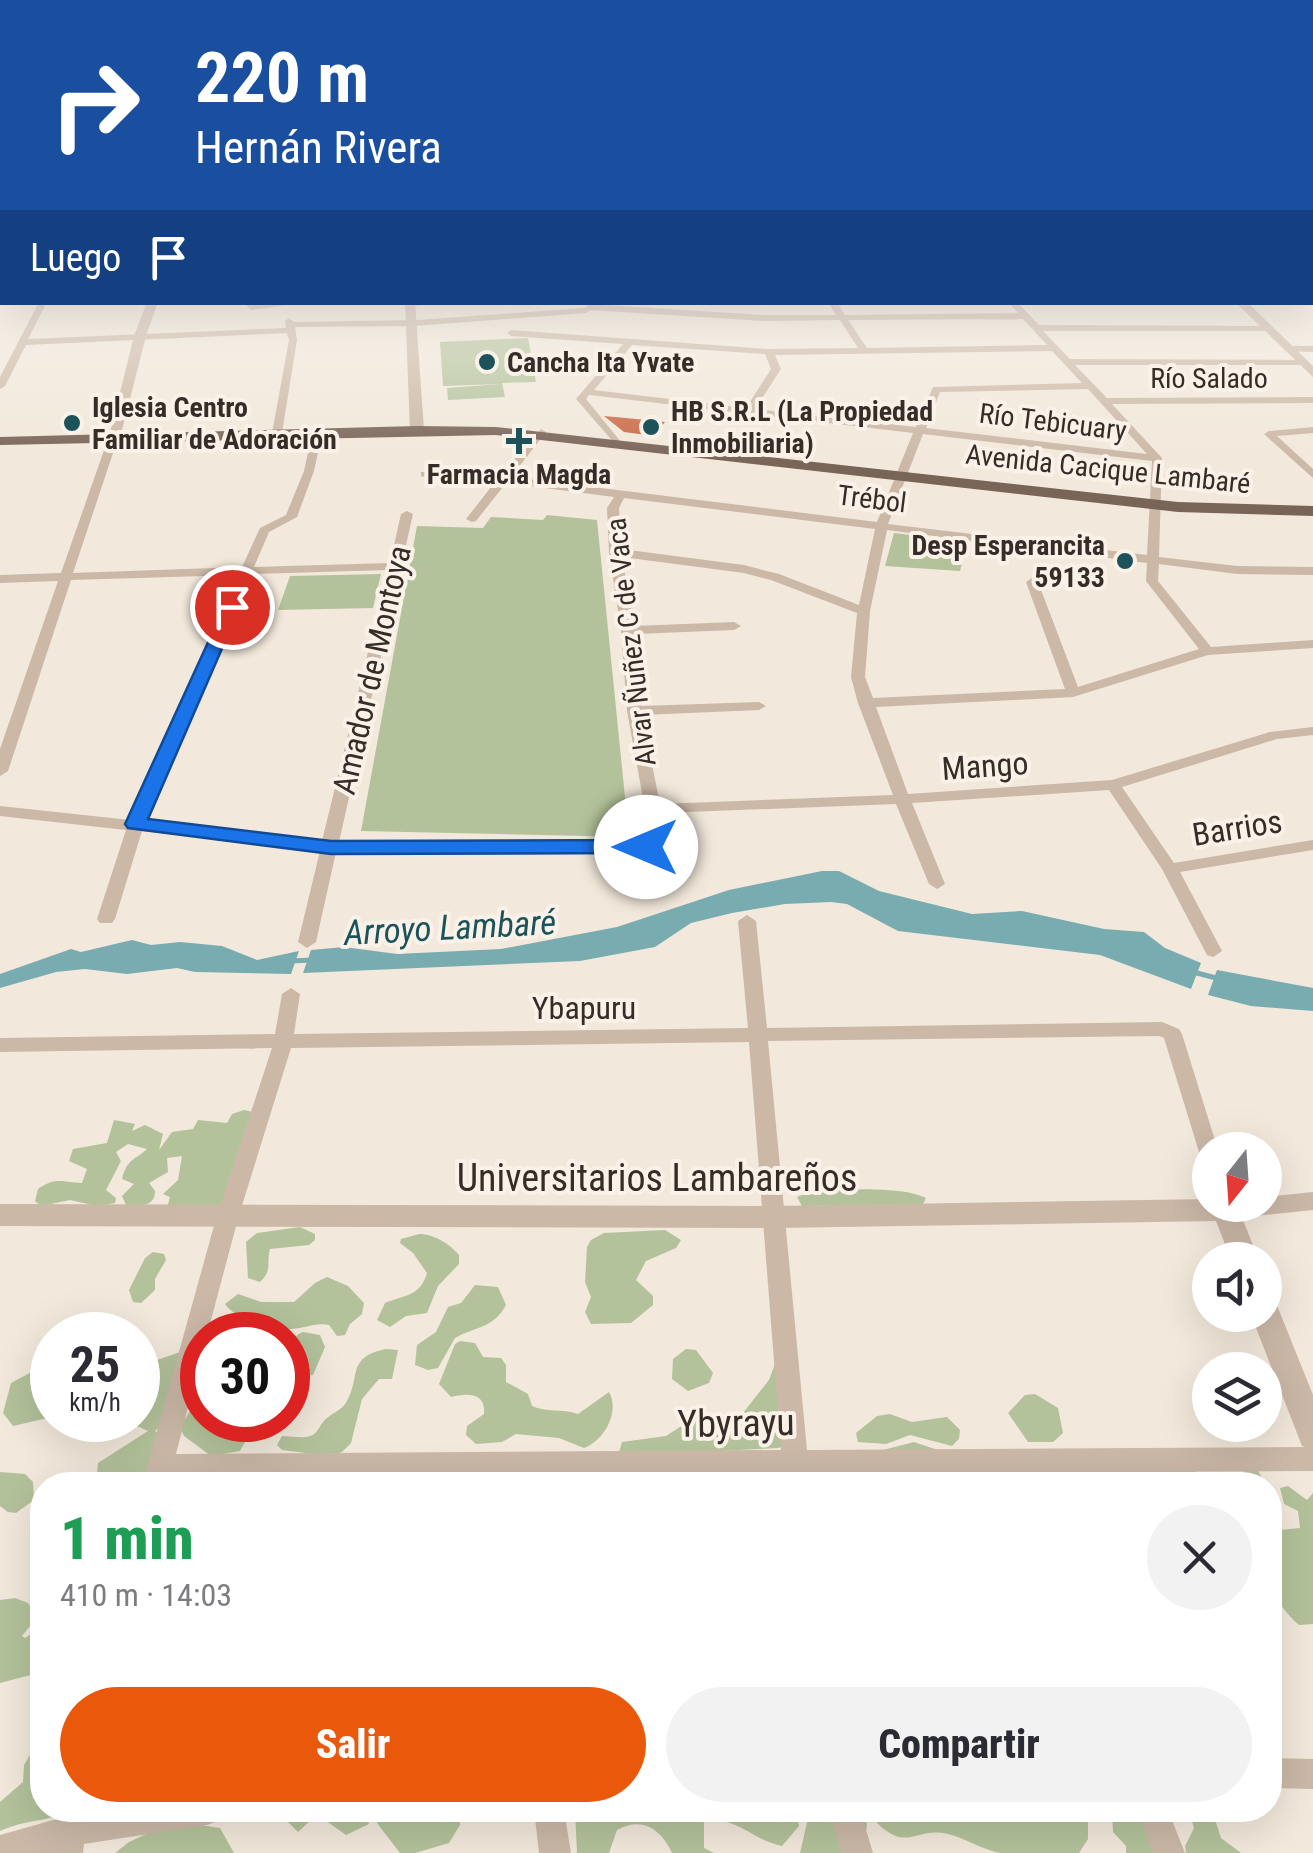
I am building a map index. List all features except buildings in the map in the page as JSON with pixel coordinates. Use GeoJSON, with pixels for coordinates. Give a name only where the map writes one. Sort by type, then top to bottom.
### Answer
{"type":"FeatureCollection","features":[{"type":"Feature","properties":{"kind":"main road","name":"Avenida Cacique Lambaré"},"geometry":{"type":"LineString","coordinates":[[0,439],[417,428],[540,434],[1230,511],[1313,509]]}},
{"type":"Feature","properties":{"kind":"street"},"geometry":{"type":"LineString","coordinates":[[0,386],[42,305]]}},
{"type":"Feature","properties":{"kind":"street"},"geometry":{"type":"LineString","coordinates":[[0,771],[113,436],[152,305]]}},
{"type":"Feature","properties":{"kind":"street"},"geometry":{"type":"LineString","coordinates":[[410,305],[417,428]]}},
{"type":"Feature","properties":{"kind":"street"},"geometry":{"type":"LineString","coordinates":[[834,305],[864,351]]}},
{"type":"Feature","properties":{"kind":"street"},"geometry":{"type":"LineString","coordinates":[[1015,305],[1158,458],[1150,560],[1152,581],[1207,651]]}},
{"type":"Feature","properties":{"kind":"street"},"geometry":{"type":"LineString","coordinates":[[1243,305],[1313,373]]}},
{"type":"Feature","properties":{"kind":"street"},"geometry":{"type":"LineString","coordinates":[[24,342],[289,324],[414,322],[589,306],[738,317],[1024,316]]}},
{"type":"Feature","properties":{"kind":"street"},"geometry":{"type":"LineString","coordinates":[[564,337],[589,306]]}},
{"type":"Feature","properties":{"kind":"street"},"geometry":{"type":"LineString","coordinates":[[278,432],[293,340],[289,324]]}},
{"type":"Feature","properties":{"kind":"street"},"geometry":{"type":"LineString","coordinates":[[1036,328],[1265,328]]}},
{"type":"Feature","properties":{"kind":"street"},"geometry":{"type":"LineString","coordinates":[[511,333],[769,352],[1055,348]]}},
{"type":"Feature","properties":{"kind":"street"},"geometry":{"type":"LineString","coordinates":[[622,441],[582,402],[585,392],[629,342]]}},
{"type":"Feature","properties":{"kind":"street"},"geometry":{"type":"LineString","coordinates":[[1288,349],[1313,349]]}},
{"type":"Feature","properties":{"kind":"street"},"geometry":{"type":"LineString","coordinates":[[749,410],[776,369],[769,352]]}},
{"type":"Feature","properties":{"kind":"street"},"geometry":{"type":"LineString","coordinates":[[1068,362],[1301,362]]}},
{"type":"Feature","properties":{"kind":"street"},"geometry":{"type":"LineString","coordinates":[[937,884],[858,677],[864,611],[882,525],[936,389],[1092,386]]}},
{"type":"Feature","properties":{"kind":"street","name":"Río Tebicuary"},"geometry":{"type":"LineString","coordinates":[[585,392],[1158,458]]}},
{"type":"Feature","properties":{"kind":"street","name":"Río Salado"},"geometry":{"type":"LineString","coordinates":[[1106,401],[1313,400]]}},
{"type":"Feature","properties":{"kind":"street"},"geometry":{"type":"LineString","coordinates":[[1313,430],[1268,434],[1313,475]]}},
{"type":"Feature","properties":{"kind":"street"},"geometry":{"type":"LineString","coordinates":[[106,919],[136,824],[264,530],[292,516],[318,431]]}},
{"type":"Feature","properties":{"kind":"street"},"geometry":{"type":"LineString","coordinates":[[472,520],[540,434]]}},
{"type":"Feature","properties":{"kind":"street","name":"Trébol"},"geometry":{"type":"LineString","coordinates":[[425,474],[506,480],[1237,570],[1313,571]]}},
{"type":"Feature","properties":{"kind":"street","name":"Alvar Ñuñez C de Vaca"},"geometry":{"type":"LineString","coordinates":[[331,847],[646,847],[652,840],[653,809],[634,711],[628,630],[615,552],[613,508],[621,494]]}},
{"type":"Feature","properties":{"kind":"street","name":"Amador de Montoya"},"geometry":{"type":"LineString","coordinates":[[307,942],[398,566],[407,514]]}},
{"type":"Feature","properties":{"kind":"street"},"geometry":{"type":"LineString","coordinates":[[615,552],[744,569],[864,611]]}},
{"type":"Feature","properties":{"kind":"street"},"geometry":{"type":"LineString","coordinates":[[0,579],[398,566]]}},
{"type":"Feature","properties":{"kind":"street"},"geometry":{"type":"LineString","coordinates":[[1032,582],[1073,693]]}},
{"type":"Feature","properties":{"kind":"street"},"geometry":{"type":"LineString","coordinates":[[628,630],[734,626]]}},
{"type":"Feature","properties":{"kind":"street"},"geometry":{"type":"LineString","coordinates":[[865,703],[1073,693],[1207,651],[1313,644]]}},
{"type":"Feature","properties":{"kind":"street"},"geometry":{"type":"LineString","coordinates":[[634,711],[759,706]]}},
{"type":"Feature","properties":{"kind":"street","name":"Mango"},"geometry":{"type":"LineString","coordinates":[[653,809],[902,800],[1113,784],[1274,735],[1313,731]]}},
{"type":"Feature","properties":{"kind":"street"},"geometry":{"type":"LineString","coordinates":[[1113,784],[1170,868],[1213,952]]}},
{"type":"Feature","properties":{"kind":"street"},"geometry":{"type":"LineString","coordinates":[[0,811],[331,847]]}},
{"type":"Feature","properties":{"kind":"street","name":"Barrios"},"geometry":{"type":"LineString","coordinates":[[1170,868],[1313,845]]}},
{"type":"Feature","properties":{"kind":"street"},"geometry":{"type":"LineString","coordinates":[[747,920],[796,1472]]}},
{"type":"Feature","properties":{"kind":"street"},"geometry":{"type":"LineString","coordinates":[[158,1472],[228,1215],[284,1040],[292,994]]}},
{"type":"Feature","properties":{"kind":"street","name":"Ybapuru"},"geometry":{"type":"LineString","coordinates":[[0,1045],[1168,1031],[1201,1132]]}},
{"type":"Feature","properties":{"kind":"street","name":"Universitarios Lambareños"},"geometry":{"type":"LineString","coordinates":[[1282,1203],[1313,1201]]}},
{"type":"Feature","properties":{"kind":"street","name":"Universitarios Lambareños"},"geometry":{"type":"LineString","coordinates":[[0,1214],[775,1216],[1192,1209]]}},
{"type":"Feature","properties":{"kind":"street"},"geometry":{"type":"LineString","coordinates":[[1273,1332],[1313,1435]]}},
{"type":"Feature","properties":{"kind":"street","name":"Ybyrayu"},"geometry":{"type":"LineString","coordinates":[[796,1472],[1313,1459]]}},
{"type":"Feature","properties":{"kind":"street"},"geometry":{"type":"LineString","coordinates":[[1282,1773],[1313,1774]]}},
{"type":"Feature","properties":{"kind":"street"},"geometry":{"type":"LineString","coordinates":[[0,1851],[70,1832],[132,1822]]}},
{"type":"Feature","properties":{"kind":"street"},"geometry":{"type":"LineString","coordinates":[[551,1822],[556,1853]]}},
{"type":"Feature","properties":{"kind":"street"},"geometry":{"type":"LineString","coordinates":[[848,1822],[857,1853]]}},
{"type":"Feature","properties":{"kind":"street"},"geometry":{"type":"LineString","coordinates":[[1157,1822],[1169,1853]]}},
{"type":"Feature","properties":{"kind":"green space","name":"Cancha Ita Yvate"},"geometry":{"type":"Polygon","coordinates":[[[528,338],[536,382],[502,383],[505,397],[448,400],[447,388],[501,384],[443,386],[440,342],[528,338]]]}},
{"type":"Feature","properties":{"kind":"green space"},"geometry":{"type":"Polygon","coordinates":[[[547,515],[597,520],[629,837],[361,831],[417,526],[483,528],[491,517],[543,520],[547,515]]]}},
{"type":"Feature","properties":{"kind":"green space"},"geometry":{"type":"Polygon","coordinates":[[[894,533],[967,542],[960,571],[885,566],[894,533]]]}},
{"type":"Feature","properties":{"kind":"green space"},"geometry":{"type":"Polygon","coordinates":[[[381,574],[373,608],[278,610],[290,576],[381,574]]]}},
{"type":"Feature","properties":{"kind":"green space"},"geometry":{"type":"Polygon","coordinates":[[[244,1110],[257,1113],[224,1207],[167,1208],[170,1197],[163,1194],[178,1180],[182,1156],[167,1158],[168,1172],[149,1183],[155,1191],[152,1200],[126,1205],[122,1196],[134,1184],[122,1179],[124,1172],[147,1149],[128,1144],[116,1152],[121,1161],[106,1190],[116,1198],[115,1203],[97,1206],[70,1200],[41,1206],[35,1201],[38,1189],[50,1183],[82,1183],[87,1169],[69,1161],[73,1149],[107,1143],[114,1120],[135,1124],[132,1131],[145,1125],[163,1134],[159,1150],[172,1132],[193,1129],[198,1120],[227,1123],[232,1114],[244,1110]]]}},
{"type":"Feature","properties":{"kind":"green space"},"geometry":{"type":"Polygon","coordinates":[[[820,1187],[902,1192],[926,1198],[923,1204],[802,1206],[797,1197],[820,1187]]]}},
{"type":"Feature","properties":{"kind":"green space"},"geometry":{"type":"Polygon","coordinates":[[[300,1227],[315,1234],[315,1240],[309,1245],[270,1249],[264,1278],[260,1282],[248,1278],[246,1242],[257,1233],[300,1227]]]}},
{"type":"Feature","properties":{"kind":"green space"},"geometry":{"type":"Polygon","coordinates":[[[665,1230],[681,1240],[676,1248],[646,1261],[636,1280],[653,1296],[653,1305],[631,1323],[591,1324],[585,1312],[591,1297],[585,1282],[591,1240],[604,1233],[665,1230]]]}},
{"type":"Feature","properties":{"kind":"green space"},"geometry":{"type":"Polygon","coordinates":[[[419,1234],[446,1244],[459,1255],[459,1264],[438,1286],[427,1313],[406,1316],[390,1327],[377,1320],[385,1303],[416,1291],[427,1273],[400,1243],[401,1239],[419,1234]]]}},
{"type":"Feature","properties":{"kind":"green space"},"geometry":{"type":"Polygon","coordinates":[[[153,1252],[164,1254],[166,1260],[155,1279],[155,1290],[141,1303],[133,1302],[129,1290],[145,1258],[153,1252]]]}},
{"type":"Feature","properties":{"kind":"green space"},"geometry":{"type":"Polygon","coordinates":[[[327,1277],[348,1286],[364,1303],[362,1314],[350,1324],[345,1335],[337,1336],[329,1325],[310,1326],[310,1312],[234,1312],[225,1304],[238,1294],[261,1302],[294,1302],[327,1277]]]}},
{"type":"Feature","properties":{"kind":"green space"},"geometry":{"type":"Polygon","coordinates":[[[475,1285],[498,1287],[506,1305],[501,1313],[490,1323],[455,1338],[438,1368],[428,1370],[415,1365],[417,1345],[436,1332],[448,1307],[461,1303],[475,1285]]]}},
{"type":"Feature","properties":{"kind":"green space"},"geometry":{"type":"Polygon","coordinates":[[[310,1333],[320,1335],[325,1347],[310,1376],[310,1333]]]}},
{"type":"Feature","properties":{"kind":"green space"},"geometry":{"type":"Polygon","coordinates":[[[475,1343],[483,1357],[501,1358],[506,1365],[506,1382],[528,1394],[532,1406],[537,1408],[578,1414],[609,1392],[613,1408],[604,1432],[584,1448],[559,1438],[516,1434],[502,1442],[476,1444],[466,1435],[467,1426],[484,1414],[482,1402],[469,1395],[451,1397],[439,1384],[455,1344],[475,1343]]]}},
{"type":"Feature","properties":{"kind":"green space"},"geometry":{"type":"Polygon","coordinates":[[[686,1349],[696,1350],[713,1373],[709,1383],[688,1391],[672,1379],[673,1359],[686,1349]]]}},
{"type":"Feature","properties":{"kind":"green space"},"geometry":{"type":"Polygon","coordinates":[[[398,1350],[392,1379],[379,1379],[362,1399],[351,1443],[342,1452],[329,1456],[282,1450],[279,1442],[310,1442],[310,1436],[342,1408],[360,1363],[373,1353],[398,1350]]]}},
{"type":"Feature","properties":{"kind":"green space"},"geometry":{"type":"Polygon","coordinates":[[[180,1352],[180,1368],[162,1424],[160,1359],[180,1352]]]}},
{"type":"Feature","properties":{"kind":"green space"},"geometry":{"type":"Polygon","coordinates":[[[775,1364],[792,1441],[779,1448],[618,1456],[622,1442],[666,1436],[700,1414],[743,1413],[769,1380],[775,1364]]]}},
{"type":"Feature","properties":{"kind":"green space"},"geometry":{"type":"Polygon","coordinates":[[[30,1373],[30,1422],[13,1426],[3,1413],[11,1383],[30,1373]]]}},
{"type":"Feature","properties":{"kind":"green space"},"geometry":{"type":"Polygon","coordinates":[[[1035,1394],[1058,1408],[1063,1433],[1053,1442],[1028,1442],[1008,1413],[1025,1395],[1035,1394]]]}},
{"type":"Feature","properties":{"kind":"green space"},"geometry":{"type":"Polygon","coordinates":[[[890,1414],[912,1422],[947,1417],[960,1430],[959,1439],[952,1446],[910,1435],[886,1444],[858,1442],[856,1433],[877,1416],[890,1414]]]}},
{"type":"Feature","properties":{"kind":"green space"},"geometry":{"type":"Polygon","coordinates":[[[131,1442],[159,1442],[154,1472],[97,1472],[98,1463],[131,1442]]]}},
{"type":"Feature","properties":{"kind":"green space"},"geometry":{"type":"Polygon","coordinates":[[[192,1442],[245,1442],[240,1451],[211,1456],[192,1442]]]}},
{"type":"Feature","properties":{"kind":"green space"},"geometry":{"type":"Polygon","coordinates":[[[914,1442],[994,1472],[868,1472],[883,1450],[914,1442]]]}},
{"type":"Feature","properties":{"kind":"green space"},"geometry":{"type":"Polygon","coordinates":[[[1170,1459],[1197,1472],[1147,1472],[1147,1464],[1170,1459]]]}},
{"type":"Feature","properties":{"kind":"green space"},"geometry":{"type":"Polygon","coordinates":[[[579,1467],[586,1472],[501,1472],[579,1467]]]}},
{"type":"Feature","properties":{"kind":"green space"},"geometry":{"type":"Polygon","coordinates":[[[0,1472],[25,1474],[30,1479],[30,1503],[16,1513],[0,1506],[0,1472]]]}},
{"type":"Feature","properties":{"kind":"green space"},"geometry":{"type":"Polygon","coordinates":[[[1288,1486],[1307,1500],[1313,1493],[1313,1624],[1299,1625],[1282,1605],[1282,1530],[1300,1528],[1298,1511],[1284,1504],[1282,1488],[1288,1486]]]}},
{"type":"Feature","properties":{"kind":"green space"},"geometry":{"type":"Polygon","coordinates":[[[15,1598],[30,1606],[30,1626],[22,1636],[30,1635],[30,1675],[0,1683],[0,1600],[15,1598]]]}},
{"type":"Feature","properties":{"kind":"green space"},"geometry":{"type":"Polygon","coordinates":[[[30,1755],[30,1822],[0,1831],[0,1802],[23,1782],[24,1765],[30,1755]]]}},
{"type":"Feature","properties":{"kind":"green space"},"geometry":{"type":"Polygon","coordinates":[[[172,1822],[181,1822],[220,1828],[234,1853],[115,1853],[172,1822]]]}},
{"type":"Feature","properties":{"kind":"green space"},"geometry":{"type":"Polygon","coordinates":[[[288,1822],[309,1822],[298,1832],[288,1822]]]}},
{"type":"Feature","properties":{"kind":"green space"},"geometry":{"type":"Polygon","coordinates":[[[328,1822],[368,1822],[369,1824],[346,1835],[328,1822]]]}},
{"type":"Feature","properties":{"kind":"green space"},"geometry":{"type":"Polygon","coordinates":[[[576,1822],[704,1822],[704,1848],[714,1853],[672,1853],[656,1831],[635,1824],[617,1830],[609,1853],[577,1853],[576,1822]]]}},
{"type":"Feature","properties":{"kind":"green space"},"geometry":{"type":"Polygon","coordinates":[[[724,1822],[798,1822],[799,1826],[782,1846],[724,1822]]]}},
{"type":"Feature","properties":{"kind":"green space"},"geometry":{"type":"Polygon","coordinates":[[[807,1822],[866,1822],[864,1853],[800,1853],[807,1822]]]}},
{"type":"Feature","properties":{"kind":"green space"},"geometry":{"type":"Polygon","coordinates":[[[1088,1822],[1088,1839],[1079,1853],[1000,1853],[937,1832],[905,1838],[877,1823],[1088,1822]]]}},
{"type":"Feature","properties":{"kind":"green space"},"geometry":{"type":"Polygon","coordinates":[[[1113,1822],[1152,1822],[1167,1853],[1126,1853],[1126,1846],[1113,1832],[1113,1822]]]}},
{"type":"Feature","properties":{"kind":"green space"},"geometry":{"type":"Polygon","coordinates":[[[1192,1822],[1216,1822],[1221,1838],[1241,1853],[1186,1853],[1185,1846],[1194,1828],[1192,1822]]]}},
{"type":"Feature","properties":{"kind":"green space"},"geometry":{"type":"Polygon","coordinates":[[[377,1823],[460,1825],[449,1843],[400,1853],[377,1823]]]}},
{"type":"Feature","properties":{"kind":"water"},"geometry":{"type":"Polygon","coordinates":[[[839,871],[879,891],[972,914],[1022,911],[1104,929],[1144,932],[1165,948],[1201,963],[1191,989],[1100,955],[898,931],[847,904],[831,902],[785,904],[732,913],[691,923],[655,947],[580,961],[303,973],[311,950],[344,947],[397,954],[501,949],[617,927],[729,890],[839,871]]]}},
{"type":"Feature","properties":{"kind":"water"},"geometry":{"type":"Polygon","coordinates":[[[132,940],[151,945],[180,942],[222,946],[257,960],[299,951],[291,974],[195,972],[177,968],[127,974],[85,969],[56,972],[0,988],[0,974],[71,949],[81,952],[132,940]]]}},
{"type":"Feature","properties":{"kind":"water"},"geometry":{"type":"Polygon","coordinates":[[[1217,970],[1313,988],[1313,1011],[1251,1006],[1208,995],[1217,970]]]}},
{"type":"Feature","properties":{"kind":"waterway","name":"Arroyo Lambaré"},"geometry":{"type":"LineString","coordinates":[[290,961],[314,960]]}},
{"type":"Feature","properties":{"kind":"waterway","name":"Arroyo Lambaré"},"geometry":{"type":"LineString","coordinates":[[1193,972],[1216,978]]}},
{"type":"Feature","properties":{"kind":"place","name":"Cancha Ita Yvate"},"geometry":{"type":"Point","coordinates":[487,362]}},
{"type":"Feature","properties":{"kind":"place","name":"Iglesia Centro Familiar de Adoración"},"geometry":{"type":"Point","coordinates":[72,423]}},
{"type":"Feature","properties":{"kind":"place","name":"HB S.R.L (La Propiedad Inmobiliaria)"},"geometry":{"type":"Point","coordinates":[651,427]}},
{"type":"Feature","properties":{"kind":"place","name":"Farmacia Magda"},"geometry":{"type":"Point","coordinates":[519,441]}},
{"type":"Feature","properties":{"kind":"place","name":"Desp Esperancita 59133"},"geometry":{"type":"Point","coordinates":[1125,561]}},
{"type":"Feature","properties":{"kind":"route"},"geometry":{"type":"LineString","coordinates":[[232,607],[136,824],[331,847],[646,847]]}}]}
